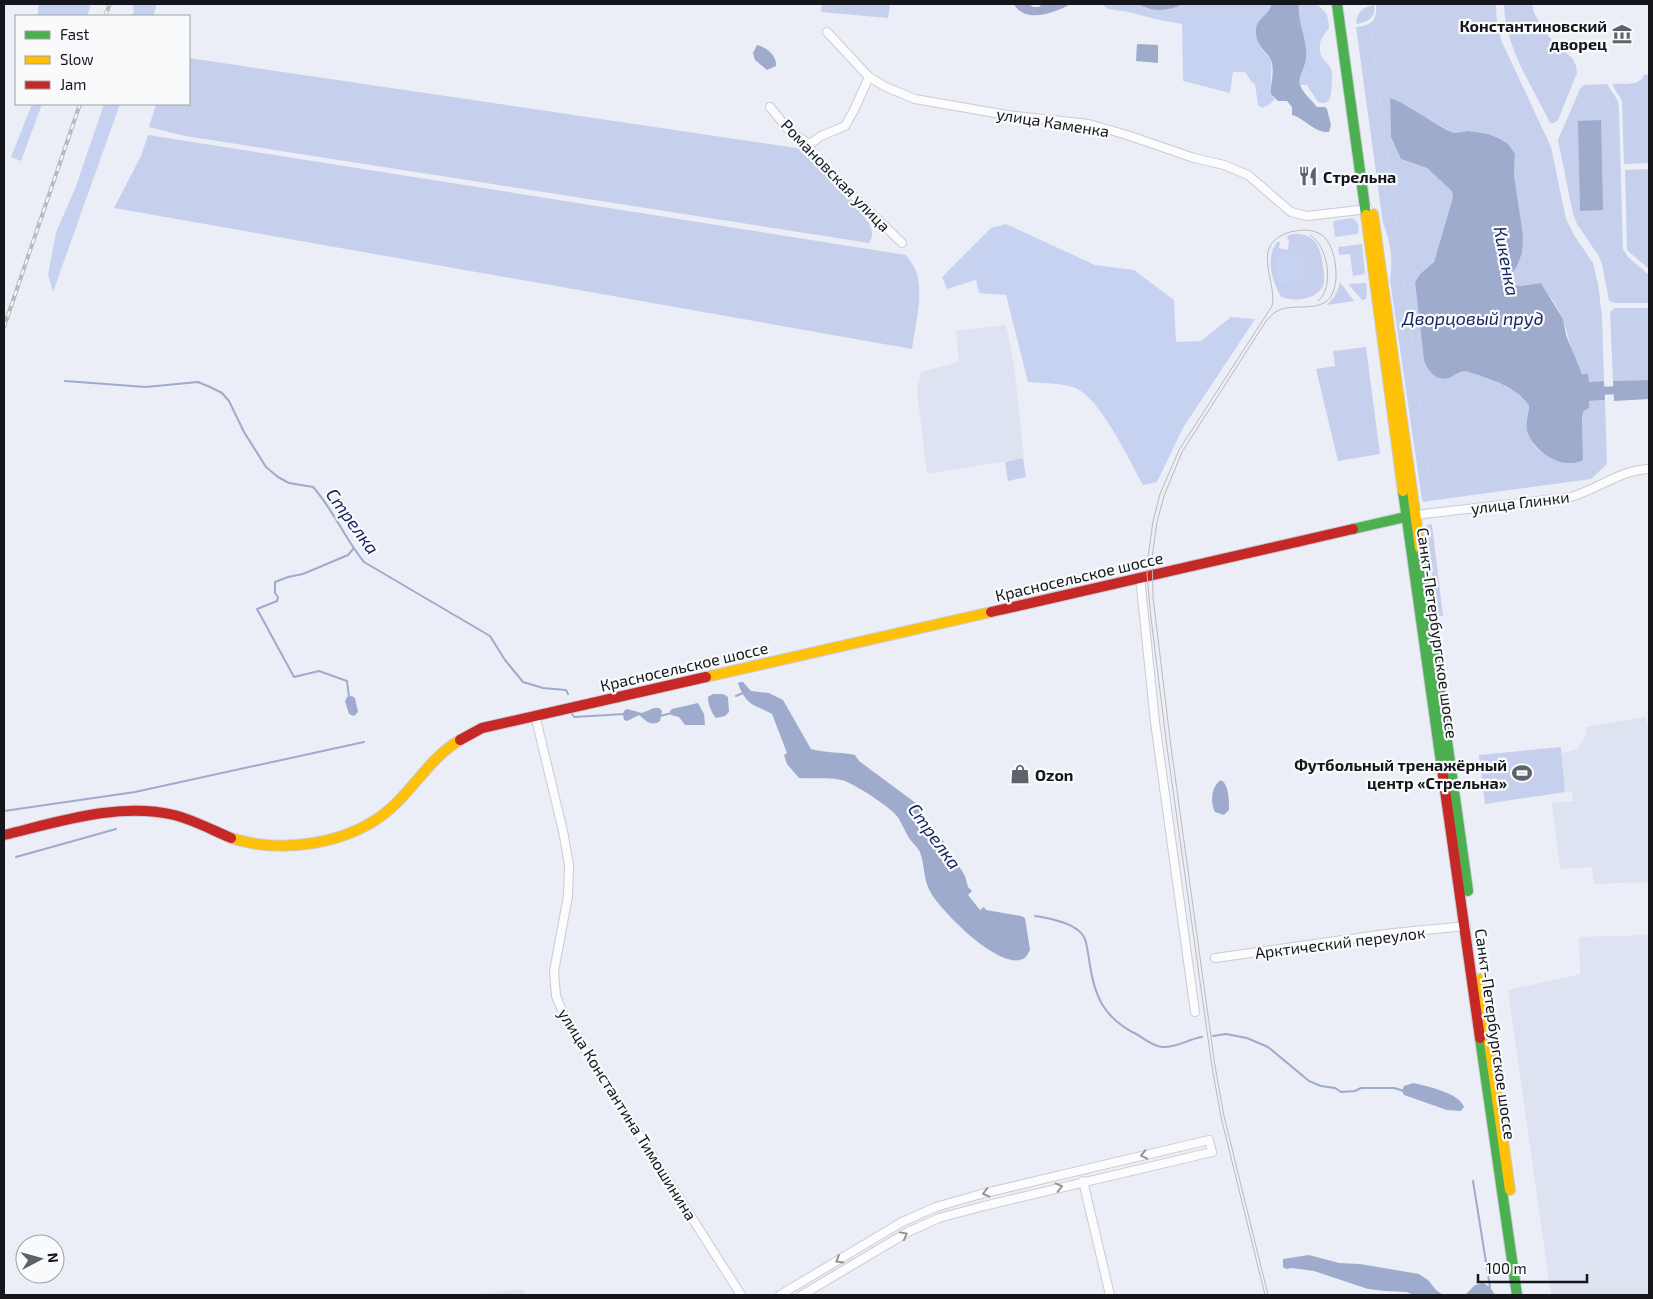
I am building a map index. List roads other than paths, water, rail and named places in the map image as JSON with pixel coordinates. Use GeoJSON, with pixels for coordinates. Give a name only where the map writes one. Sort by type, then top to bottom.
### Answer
{"type":"FeatureCollection","features":[{"type":"Feature","properties":{"kind":"main road","name":"Санкт-Петербургское шоссе"},"geometry":{"type":"LineString","coordinates":[[1337,4],[1524,1295]]}},
{"type":"Feature","properties":{"kind":"main road","name":"Санкт-Петербургское шоссе"},"geometry":{"type":"LineString","coordinates":[[1344,4],[1368,209]]}},
{"type":"Feature","properties":{"kind":"main road","name":"Санкт-Петербургское шоссе"},"geometry":{"type":"LineString","coordinates":[[1411,516],[1517,1295]]}},
{"type":"Feature","properties":{"kind":"main road","name":"Красносельское шоссе"},"geometry":{"type":"LineString","coordinates":[[4,835],[101,813],[153,812],[177,815],[233,839],[257,845],[276,847],[317,842],[349,833],[377,819],[402,799],[438,757],[456,742],[482,728],[1411,516]]}},
{"type":"Feature","properties":{"kind":"street","name":"улица Каменка"},"geometry":{"type":"LineString","coordinates":[[828,32],[869,77],[886,87],[915,99],[1007,116],[1089,124],[1128,135],[1186,156],[1224,165],[1248,175],[1291,212],[1307,216],[1368,209]]}},
{"type":"Feature","properties":{"kind":"street"},"geometry":{"type":"LineString","coordinates":[[810,144],[821,136],[844,126],[854,110],[869,77]]}},
{"type":"Feature","properties":{"kind":"street","name":"Романовская улица"},"geometry":{"type":"LineString","coordinates":[[770,106],[792,133],[810,144],[811,152],[821,164],[902,243]]}},
{"type":"Feature","properties":{"kind":"street","name":"улица Глинки"},"geometry":{"type":"LineString","coordinates":[[1411,516],[1564,498],[1593,490],[1630,471],[1649,469]]}},
{"type":"Feature","properties":{"kind":"street"},"geometry":{"type":"LineString","coordinates":[[1140,577],[1155,722],[1195,1012]]}},
{"type":"Feature","properties":{"kind":"street","name":"улица Константина Тимошинина"},"geometry":{"type":"LineString","coordinates":[[535,715],[564,832],[569,863],[568,896],[554,971],[558,1002],[566,1020],[741,1295]]}},
{"type":"Feature","properties":{"kind":"street","name":"Арктический переулок"},"geometry":{"type":"LineString","coordinates":[[1215,958],[1385,934],[1466,926]]}},
{"type":"Feature","properties":{"kind":"street"},"geometry":{"type":"LineString","coordinates":[[780,1295],[902,1222],[936,1207],[981,1194],[1209,1140],[1212,1152],[1083,1181],[939,1218],[908,1232],[802,1295]]}},
{"type":"Feature","properties":{"kind":"street"},"geometry":{"type":"LineString","coordinates":[[1083,1181],[1110,1295]]}},
{"type":"Feature","properties":{"kind":"water"},"geometry":{"type":"Polygon","coordinates":[[[1014,4],[1029,4],[1033,7],[1039,7],[1042,4],[1070,4],[1057,11],[1032,15],[1025,14],[1014,4]]]}},
{"type":"Feature","properties":{"kind":"water"},"geometry":{"type":"Polygon","coordinates":[[[1138,4],[1182,4],[1166,10],[1154,10],[1138,4]]]}},
{"type":"Feature","properties":{"kind":"water"},"geometry":{"type":"Polygon","coordinates":[[[1271,4],[1299,4],[1306,51],[1300,85],[1305,94],[1317,107],[1325,107],[1327,109],[1331,125],[1329,132],[1314,128],[1302,119],[1292,115],[1292,107],[1287,101],[1278,101],[1271,94],[1272,62],[1260,45],[1256,33],[1258,22],[1268,11],[1271,4]]]}},
{"type":"Feature","properties":{"kind":"water"},"geometry":{"type":"Polygon","coordinates":[[[1137,44],[1158,45],[1158,63],[1136,61],[1137,44]]]}},
{"type":"Feature","properties":{"kind":"water"},"geometry":{"type":"Polygon","coordinates":[[[757,45],[770,52],[775,58],[776,66],[767,70],[755,60],[753,53],[757,45]]]}},
{"type":"Feature","properties":{"kind":"water","name":"Дворцовый пруд"},"geometry":{"type":"Polygon","coordinates":[[[1390,98],[1454,133],[1469,131],[1488,134],[1500,139],[1508,144],[1515,154],[1514,175],[1523,235],[1522,253],[1512,274],[1512,281],[1515,285],[1521,286],[1541,283],[1563,319],[1566,335],[1582,374],[1588,374],[1589,382],[1604,381],[1605,400],[1589,401],[1589,408],[1584,411],[1582,417],[1583,460],[1575,463],[1566,463],[1557,461],[1541,452],[1530,438],[1527,430],[1529,406],[1509,388],[1466,371],[1442,379],[1434,375],[1426,365],[1415,282],[1420,274],[1434,262],[1453,197],[1452,191],[1427,168],[1401,159],[1391,137],[1390,98]]]}},
{"type":"Feature","properties":{"kind":"water"},"geometry":{"type":"Polygon","coordinates":[[[1601,120],[1603,210],[1580,211],[1578,121],[1601,120]]]}},
{"type":"Feature","properties":{"kind":"water"},"geometry":{"type":"Polygon","coordinates":[[[1649,380],[1649,399],[1614,401],[1613,381],[1649,380]]]}},
{"type":"Feature","properties":{"kind":"water"},"geometry":{"type":"Polygon","coordinates":[[[743,682],[751,691],[769,693],[783,700],[811,749],[855,755],[859,761],[917,804],[923,814],[925,826],[940,836],[965,876],[968,887],[972,891],[968,895],[980,910],[984,907],[986,910],[1025,918],[1030,950],[1026,957],[1013,960],[1000,956],[972,937],[947,913],[928,888],[919,850],[909,838],[896,815],[889,808],[853,785],[841,780],[799,778],[787,764],[784,755],[787,753],[772,714],[755,706],[744,696],[738,683],[743,682]]]}},
{"type":"Feature","properties":{"kind":"water"},"geometry":{"type":"Polygon","coordinates":[[[713,694],[723,694],[728,697],[729,712],[725,716],[716,718],[713,713],[708,697],[713,694]]]}},
{"type":"Feature","properties":{"kind":"water"},"geometry":{"type":"Polygon","coordinates":[[[352,696],[355,698],[358,712],[354,716],[349,714],[345,701],[347,697],[352,696]]]}},
{"type":"Feature","properties":{"kind":"water"},"geometry":{"type":"Polygon","coordinates":[[[698,703],[704,714],[705,725],[685,725],[679,717],[671,715],[670,711],[672,709],[698,703]]]}},
{"type":"Feature","properties":{"kind":"water"},"geometry":{"type":"Polygon","coordinates":[[[659,708],[662,711],[660,721],[657,723],[649,722],[639,715],[627,721],[624,720],[623,714],[627,709],[642,713],[659,708]]]}},
{"type":"Feature","properties":{"kind":"water"},"geometry":{"type":"Polygon","coordinates":[[[1221,780],[1226,785],[1229,797],[1229,810],[1224,815],[1215,812],[1212,804],[1213,790],[1221,780]]]}},
{"type":"Feature","properties":{"kind":"water"},"geometry":{"type":"Polygon","coordinates":[[[1413,1083],[1449,1094],[1461,1102],[1464,1107],[1461,1111],[1447,1110],[1404,1095],[1402,1091],[1404,1086],[1413,1083]]]}},
{"type":"Feature","properties":{"kind":"water"},"geometry":{"type":"Polygon","coordinates":[[[1309,1255],[1339,1263],[1360,1264],[1419,1274],[1443,1295],[1413,1295],[1407,1292],[1368,1289],[1314,1271],[1286,1269],[1283,1267],[1283,1259],[1309,1255]]]}},
{"type":"Feature","properties":{"kind":"water"},"geometry":{"type":"Polygon","coordinates":[[[1483,1283],[1490,1287],[1495,1295],[1465,1295],[1475,1285],[1483,1283]]]}},
{"type":"Feature","properties":{"kind":"waterway","name":"Стрелка"},"geometry":{"type":"LineString","coordinates":[[65,381],[146,387],[198,382],[222,393],[229,401],[244,432],[266,467],[289,483],[313,487],[364,562],[490,636],[505,660],[523,682],[543,688],[566,690],[568,694]]}},
{"type":"Feature","properties":{"kind":"waterway"},"geometry":{"type":"LineString","coordinates":[[1596,391],[1622,390]]}},
{"type":"Feature","properties":{"kind":"waterway"},"geometry":{"type":"LineString","coordinates":[[349,697],[347,681],[319,671],[294,677],[257,609],[277,601],[275,582],[303,574],[348,555],[353,549]]}},
{"type":"Feature","properties":{"kind":"waterway","name":"Стрелка"},"geometry":{"type":"LineString","coordinates":[[736,696],[743,693]]}},
{"type":"Feature","properties":{"kind":"waterway","name":"Стрелка"},"geometry":{"type":"LineString","coordinates":[[660,716],[672,713]]}},
{"type":"Feature","properties":{"kind":"waterway","name":"Стрелка"},"geometry":{"type":"LineString","coordinates":[[572,714],[574,717],[625,714]]}},
{"type":"Feature","properties":{"kind":"waterway"},"geometry":{"type":"LineString","coordinates":[[4,811],[135,792],[364,742]]}},
{"type":"Feature","properties":{"kind":"waterway"},"geometry":{"type":"LineString","coordinates":[[16,857],[116,829]]}},
{"type":"Feature","properties":{"kind":"waterway"},"geometry":{"type":"LineString","coordinates":[[1035,916],[1064,923],[1075,928],[1084,936],[1097,995],[1108,1013],[1116,1021],[1159,1047],[1173,1046],[1202,1037]]}},
{"type":"Feature","properties":{"kind":"waterway","name":"Стрелка"},"geometry":{"type":"LineString","coordinates":[[1213,1036],[1226,1034],[1247,1038],[1268,1047],[1309,1081],[1321,1086],[1335,1088],[1341,1092],[1355,1091],[1361,1088],[1394,1088],[1404,1091]]}},
{"type":"Feature","properties":{"kind":"waterway"},"geometry":{"type":"LineString","coordinates":[[1473,1181],[1490,1287]]}},
{"type":"Feature","properties":{"kind":"tram line"},"geometry":{"type":"LineString","coordinates":[[1265,1295],[1221,1117],[1212,1067],[1167,747],[1147,575],[1153,521],[1160,494],[1179,450],[1272,306],[1272,289],[1267,262],[1270,246],[1280,236],[1293,231],[1306,230],[1322,235],[1331,248],[1336,266],[1333,293],[1324,303],[1283,309],[1276,312],[1266,321],[1182,452],[1164,496],[1157,522],[1152,558],[1153,597],[1171,747],[1215,1066],[1224,1116],[1268,1295]]}},
{"type":"Feature","properties":{"kind":"tram line"},"geometry":{"type":"LineString","coordinates":[[1310,235],[1321,248],[1327,267],[1326,287],[1318,301]]}},
{"type":"Feature","properties":{"kind":"railway"},"geometry":{"type":"LineString","coordinates":[[105,15],[110,4]]}},
{"type":"Feature","properties":{"kind":"railway"},"geometry":{"type":"LineString","coordinates":[[4,327],[80,105]]}},
{"type":"Feature","properties":{"kind":"place","name":"Константиновский дворец"},"geometry":{"type":"Point","coordinates":[1622,34]}},
{"type":"Feature","properties":{"kind":"place","name":"Стрельна"},"geometry":{"type":"Point","coordinates":[1308,176]}},
{"type":"Feature","properties":{"kind":"place","name":"Футбольный тренажёрный центр «Стрельна»"},"geometry":{"type":"Point","coordinates":[1522,773]}},
{"type":"Feature","properties":{"kind":"place","name":"Ozon"},"geometry":{"type":"Point","coordinates":[1020,774]}},
{"type":"Feature","properties":{"kind":"water label","name":"Кикенка"},"geometry":{"type":"Point","coordinates":[1507,261]}}]}
